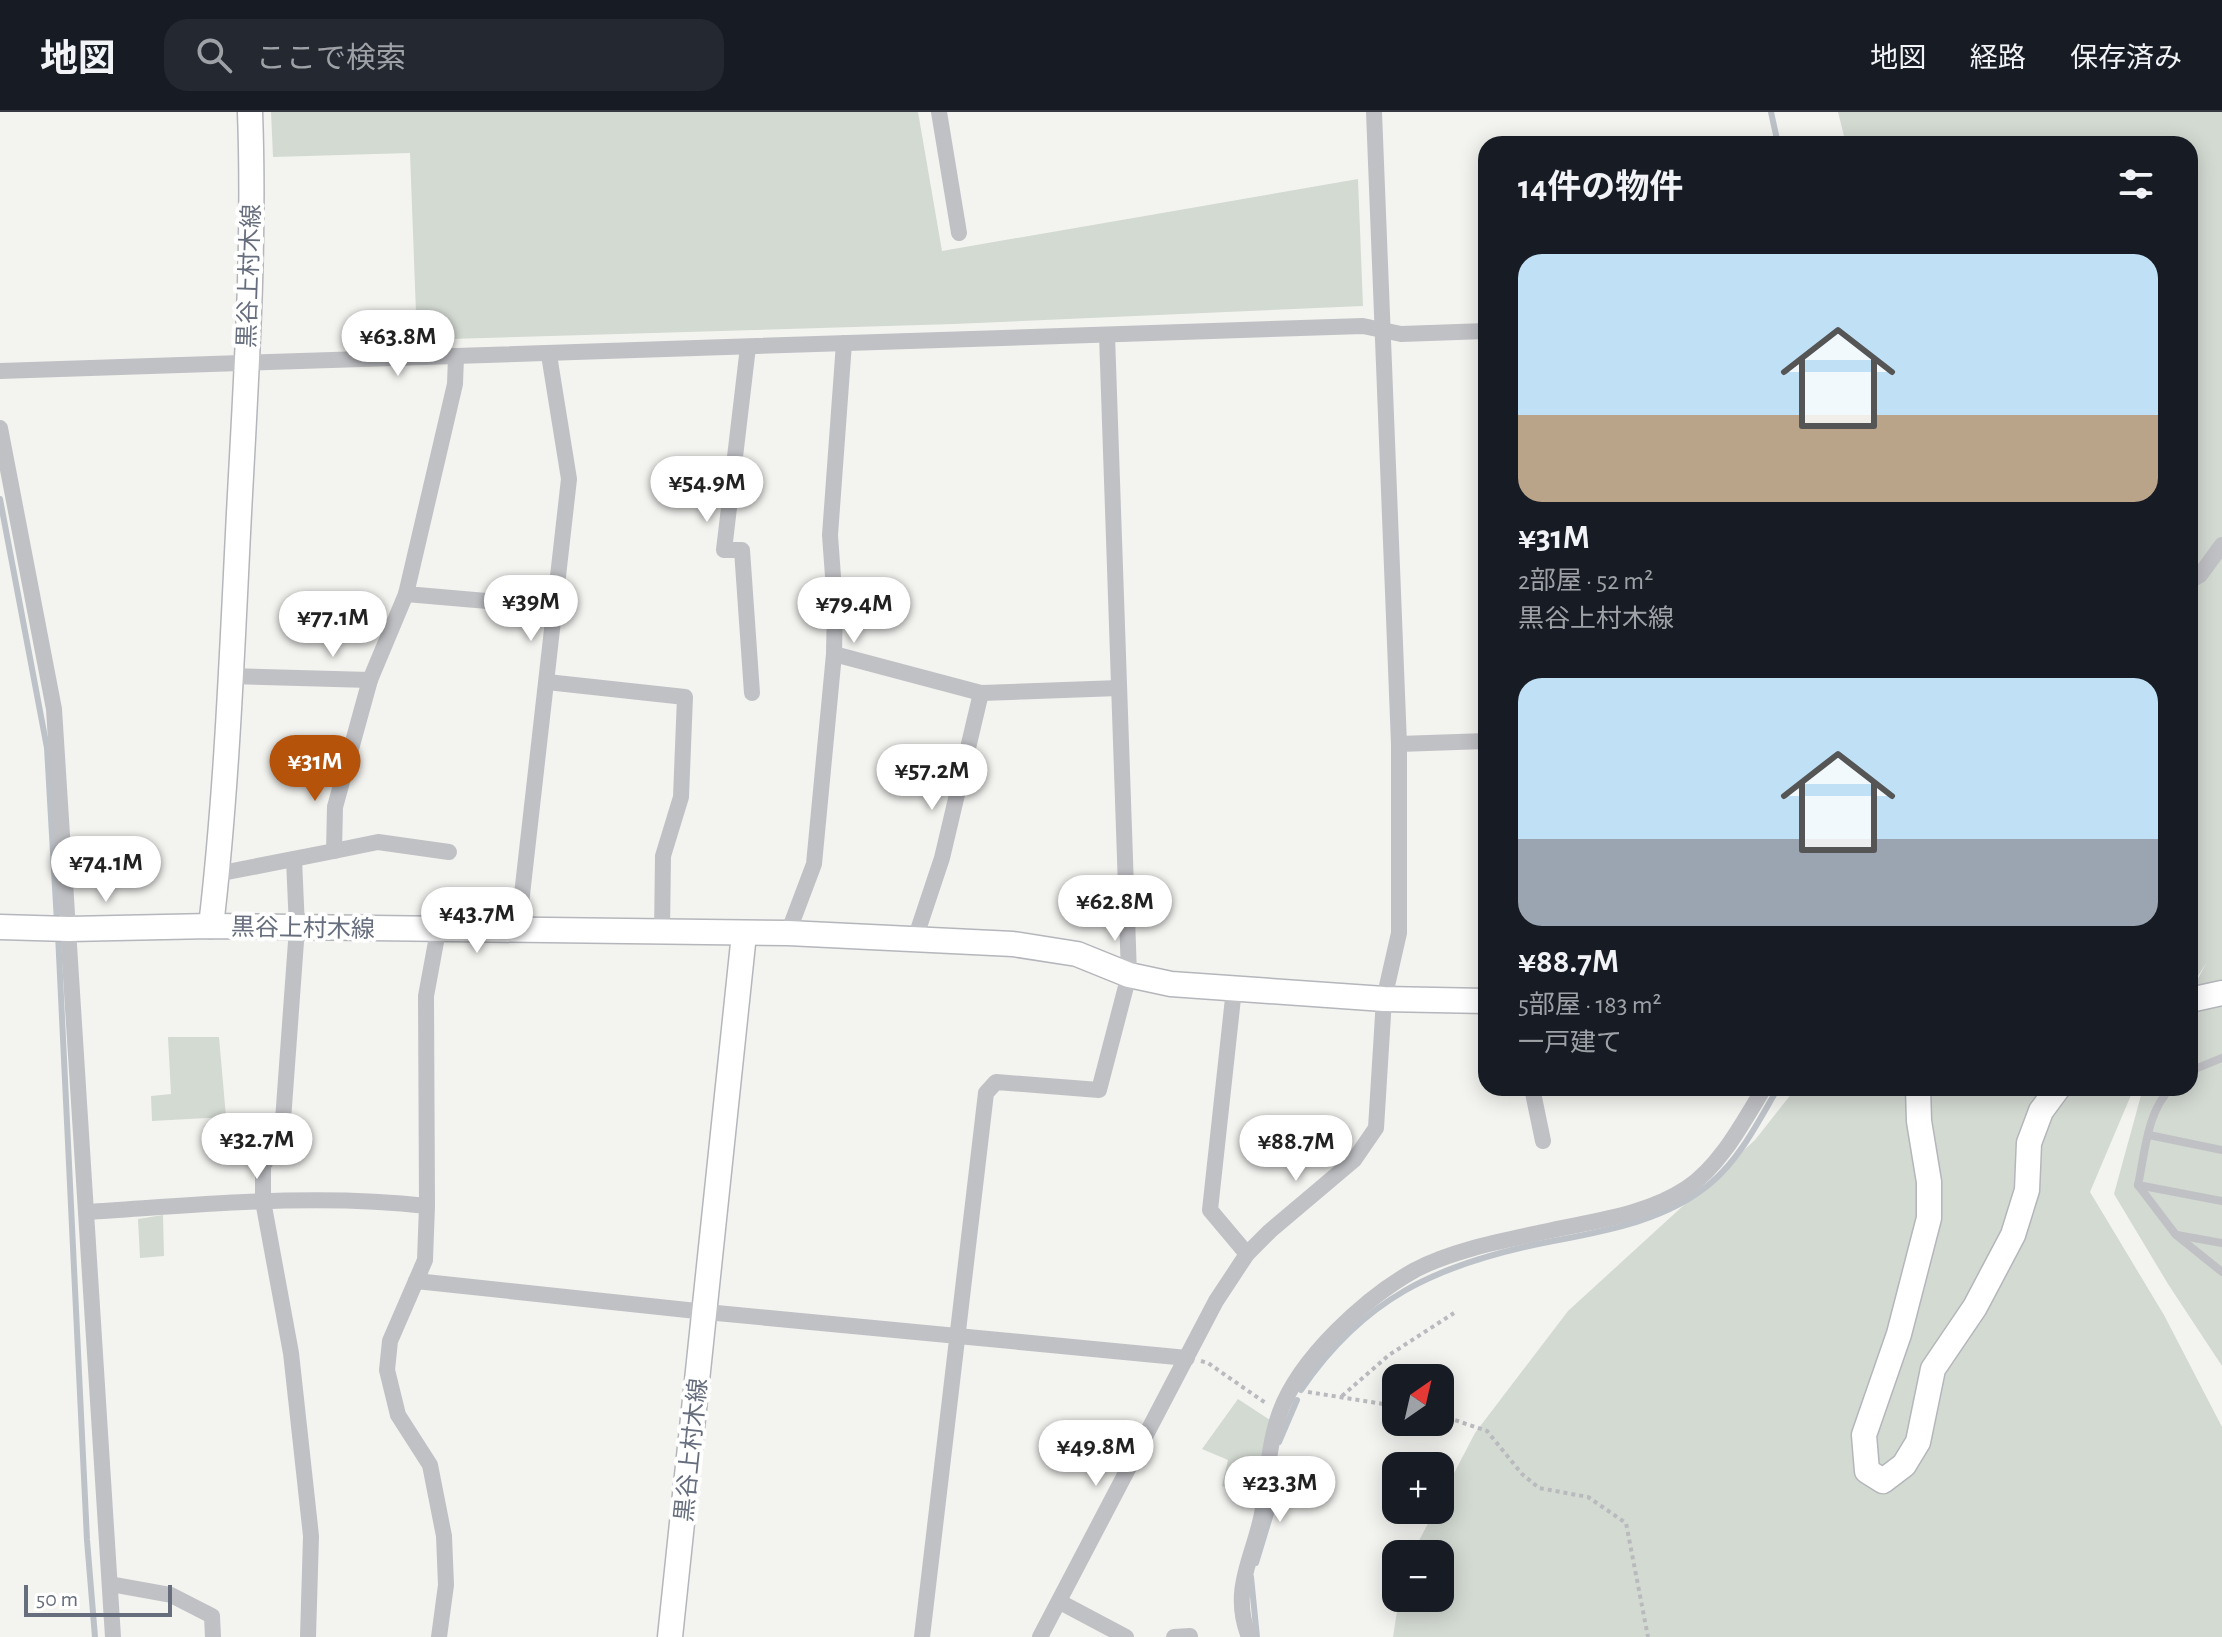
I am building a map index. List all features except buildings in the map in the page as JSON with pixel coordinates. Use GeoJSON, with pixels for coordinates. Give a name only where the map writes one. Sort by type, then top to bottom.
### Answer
{"type":"FeatureCollection","features":[{"type":"Feature","properties":{"kind":"main road","name":"黒谷上村木線"},"geometry":{"type":"LineString","coordinates":[[250,112],[252,238],[247,362],[217,874],[211,926],[744,934],[670,1637]]}},
{"type":"Feature","properties":{"kind":"main road"},"geometry":{"type":"LineString","coordinates":[[0,927],[211,926]]}},
{"type":"Feature","properties":{"kind":"main road"},"geometry":{"type":"LineString","coordinates":[[744,934],[788,933],[1013,944],[1077,954],[1129,975],[1171,984],[1384,999],[1478,1001]]}},
{"type":"Feature","properties":{"kind":"main road"},"geometry":{"type":"LineString","coordinates":[[2198,998],[2222,993]]}},
{"type":"Feature","properties":{"kind":"main road"},"geometry":{"type":"LineString","coordinates":[[1918,1096],[1929,1182],[1929,1218],[1899,1334],[1864,1435],[1867,1471],[1883,1481],[1904,1465],[1918,1442],[1933,1369],[1975,1307],[2013,1235],[2027,1190],[2029,1143],[2041,1111],[2052,1096]]}},
{"type":"Feature","properties":{"kind":"street"},"geometry":{"type":"LineString","coordinates":[[939,112],[959,233]]}},
{"type":"Feature","properties":{"kind":"street"},"geometry":{"type":"LineString","coordinates":[[1040,1637],[1216,1301],[1247,1254],[1354,1160],[1376,1128],[1384,999],[1399,933],[1399,744],[1374,112]]}},
{"type":"Feature","properties":{"kind":"street"},"geometry":{"type":"LineString","coordinates":[[0,371],[1363,326],[1401,334],[1478,331]]}},
{"type":"Feature","properties":{"kind":"street"},"geometry":{"type":"LineString","coordinates":[[922,1637],[986,1093],[996,1082],[1099,1090],[1129,975],[1107,335]]}},
{"type":"Feature","properties":{"kind":"street"},"geometry":{"type":"LineString","coordinates":[[788,933],[814,864],[834,654],[835,604],[830,535],[844,343]]}},
{"type":"Feature","properties":{"kind":"street"},"geometry":{"type":"LineString","coordinates":[[748,347],[724,550],[742,550],[752,693]]}},
{"type":"Feature","properties":{"kind":"street"},"geometry":{"type":"LineString","coordinates":[[518,930],[569,479],[549,355]]}},
{"type":"Feature","properties":{"kind":"street"},"geometry":{"type":"LineString","coordinates":[[334,851],[335,807],[370,680],[406,594],[455,384],[456,357]]}},
{"type":"Feature","properties":{"kind":"street"},"geometry":{"type":"LineString","coordinates":[[0,428],[54,709],[113,1637]]}},
{"type":"Feature","properties":{"kind":"street"},"geometry":{"type":"LineString","coordinates":[[2198,576],[2222,545]]}},
{"type":"Feature","properties":{"kind":"street"},"geometry":{"type":"LineString","coordinates":[[406,594],[555,607]]}},
{"type":"Feature","properties":{"kind":"street"},"geometry":{"type":"LineString","coordinates":[[834,654],[981,693],[1119,688]]}},
{"type":"Feature","properties":{"kind":"street"},"geometry":{"type":"LineString","coordinates":[[229,676],[370,680]]}},
{"type":"Feature","properties":{"kind":"street"},"geometry":{"type":"LineString","coordinates":[[547,682],[685,697],[681,797],[663,856],[662,933]]}},
{"type":"Feature","properties":{"kind":"street"},"geometry":{"type":"LineString","coordinates":[[915,939],[942,858],[981,693]]}},
{"type":"Feature","properties":{"kind":"street"},"geometry":{"type":"LineString","coordinates":[[1399,744],[1478,741]]}},
{"type":"Feature","properties":{"kind":"street"},"geometry":{"type":"LineString","coordinates":[[217,874],[378,842],[449,852]]}},
{"type":"Feature","properties":{"kind":"street"},"geometry":{"type":"LineString","coordinates":[[294,859],[297,928],[282,1134],[263,1166],[263,1201],[291,1353],[311,1536],[308,1637]]}},
{"type":"Feature","properties":{"kind":"street"},"geometry":{"type":"LineString","coordinates":[[438,931],[426,996],[425,1260],[390,1341],[387,1370],[398,1415],[430,1465],[444,1536],[446,1585],[439,1637]]}},
{"type":"Feature","properties":{"kind":"street"},"geometry":{"type":"LineString","coordinates":[[1234,989],[1210,1210],[1247,1254]]}},
{"type":"Feature","properties":{"kind":"street"},"geometry":{"type":"LineString","coordinates":[[1534,1096],[1543,1141]]}},
{"type":"Feature","properties":{"kind":"street"},"geometry":{"type":"LineString","coordinates":[[1249,1637],[1244,1625],[1242,1578],[1261,1518],[1271,1448],[1280,1412],[1292,1389],[1340,1325],[1416,1270],[1508,1239],[1652,1206],[1687,1188],[1712,1166],[1759,1096]]}},
{"type":"Feature","properties":{"kind":"street"},"geometry":{"type":"LineString","coordinates":[[87,1212],[263,1201],[380,1201],[427,1206]]}},
{"type":"Feature","properties":{"kind":"street"},"geometry":{"type":"LineString","coordinates":[[416,1281],[1187,1358]]}},
{"type":"Feature","properties":{"kind":"street"},"geometry":{"type":"LineString","coordinates":[[110,1584],[171,1595],[212,1616],[213,1637]]}},
{"type":"Feature","properties":{"kind":"street"},"geometry":{"type":"LineString","coordinates":[[1060,1602],[1126,1637]]}},
{"type":"Feature","properties":{"kind":"lane"},"geometry":{"type":"LineString","coordinates":[[2198,1068],[2222,1058]]}},
{"type":"Feature","properties":{"kind":"lane"},"geometry":{"type":"LineString","coordinates":[[2163,1096],[2149,1135],[2138,1185],[2176,1235],[2222,1272]]}},
{"type":"Feature","properties":{"kind":"lane"},"geometry":{"type":"LineString","coordinates":[[2149,1135],[2222,1150]]}},
{"type":"Feature","properties":{"kind":"lane"},"geometry":{"type":"LineString","coordinates":[[2138,1185],[2222,1201]]}},
{"type":"Feature","properties":{"kind":"lane"},"geometry":{"type":"LineString","coordinates":[[2176,1235],[2222,1243]]}},
{"type":"Feature","properties":{"kind":"path"},"geometry":{"type":"LineString","coordinates":[[1342,1396],[1389,1355],[1454,1313]]}},
{"type":"Feature","properties":{"kind":"path"},"geometry":{"type":"LineString","coordinates":[[1187,1358],[1208,1363],[1280,1412]]}},
{"type":"Feature","properties":{"kind":"path"},"geometry":{"type":"LineString","coordinates":[[1292,1389],[1382,1403]]}},
{"type":"Feature","properties":{"kind":"path"},"geometry":{"type":"LineString","coordinates":[[1454,1420],[1487,1431],[1522,1474],[1539,1488],[1588,1497],[1626,1523],[1648,1637]]}},
{"type":"Feature","properties":{"kind":"shaded area"},"geometry":{"type":"Polygon","coordinates":[[[271,112],[918,112],[942,251],[1358,179],[1363,306],[954,324],[417,340],[410,153],[273,157],[271,112]]]}},
{"type":"Feature","properties":{"kind":"shaded area"},"geometry":{"type":"Polygon","coordinates":[[[1838,112],[2222,112],[2222,1366],[2114,1194],[2141,1096],[2198,1096],[2198,978],[2207,962],[2198,976],[2198,136],[1844,136],[1838,112]]]}},
{"type":"Feature","properties":{"kind":"shaded area"},"geometry":{"type":"Polygon","coordinates":[[[168,1037],[219,1037],[226,1117],[152,1121],[151,1096],[171,1094],[168,1037]]]}},
{"type":"Feature","properties":{"kind":"shaded area"},"geometry":{"type":"Polygon","coordinates":[[[1790,1096],[2131,1096],[2090,1192],[2164,1315],[2222,1427],[2222,1637],[1393,1637],[1397,1612],[1454,1612],[1454,1540],[1419,1540],[1428,1524],[1454,1524],[1454,1473],[1475,1433],[1568,1311],[1755,1140],[1790,1096]]]}},
{"type":"Feature","properties":{"kind":"shaded area"},"geometry":{"type":"Polygon","coordinates":[[[163,1215],[164,1256],[140,1258],[138,1219],[163,1215]]]}},
{"type":"Feature","properties":{"kind":"shaded area"},"geometry":{"type":"Polygon","coordinates":[[[1238,1399],[1270,1420],[1255,1495],[1222,1486],[1228,1460],[1202,1449],[1238,1399]]]}},
{"type":"Feature","properties":{"kind":"waterway"},"geometry":{"type":"LineString","coordinates":[[1771,112],[1776,136]]}},
{"type":"Feature","properties":{"kind":"waterway"},"geometry":{"type":"LineString","coordinates":[[0,499],[47,748],[57,922]]}},
{"type":"Feature","properties":{"kind":"waterway"},"geometry":{"type":"LineString","coordinates":[[58,934],[87,1540],[95,1637]]}},
{"type":"Feature","properties":{"kind":"waterway"},"geometry":{"type":"LineString","coordinates":[[1301,1390],[1350,1331],[1406,1290],[1436,1275],[1504,1252],[1632,1223],[1694,1196],[1732,1161],[1773,1096]]}},
{"type":"Feature","properties":{"kind":"waterway"},"geometry":{"type":"LineString","coordinates":[[1279,1442],[1297,1400]]}},
{"type":"Feature","properties":{"kind":"waterway"},"geometry":{"type":"LineString","coordinates":[[1256,1563],[1273,1507],[1276,1461]]}},
{"type":"Feature","properties":{"kind":"waterway"},"geometry":{"type":"LineString","coordinates":[[1251,1577],[1257,1637]]}}]}
